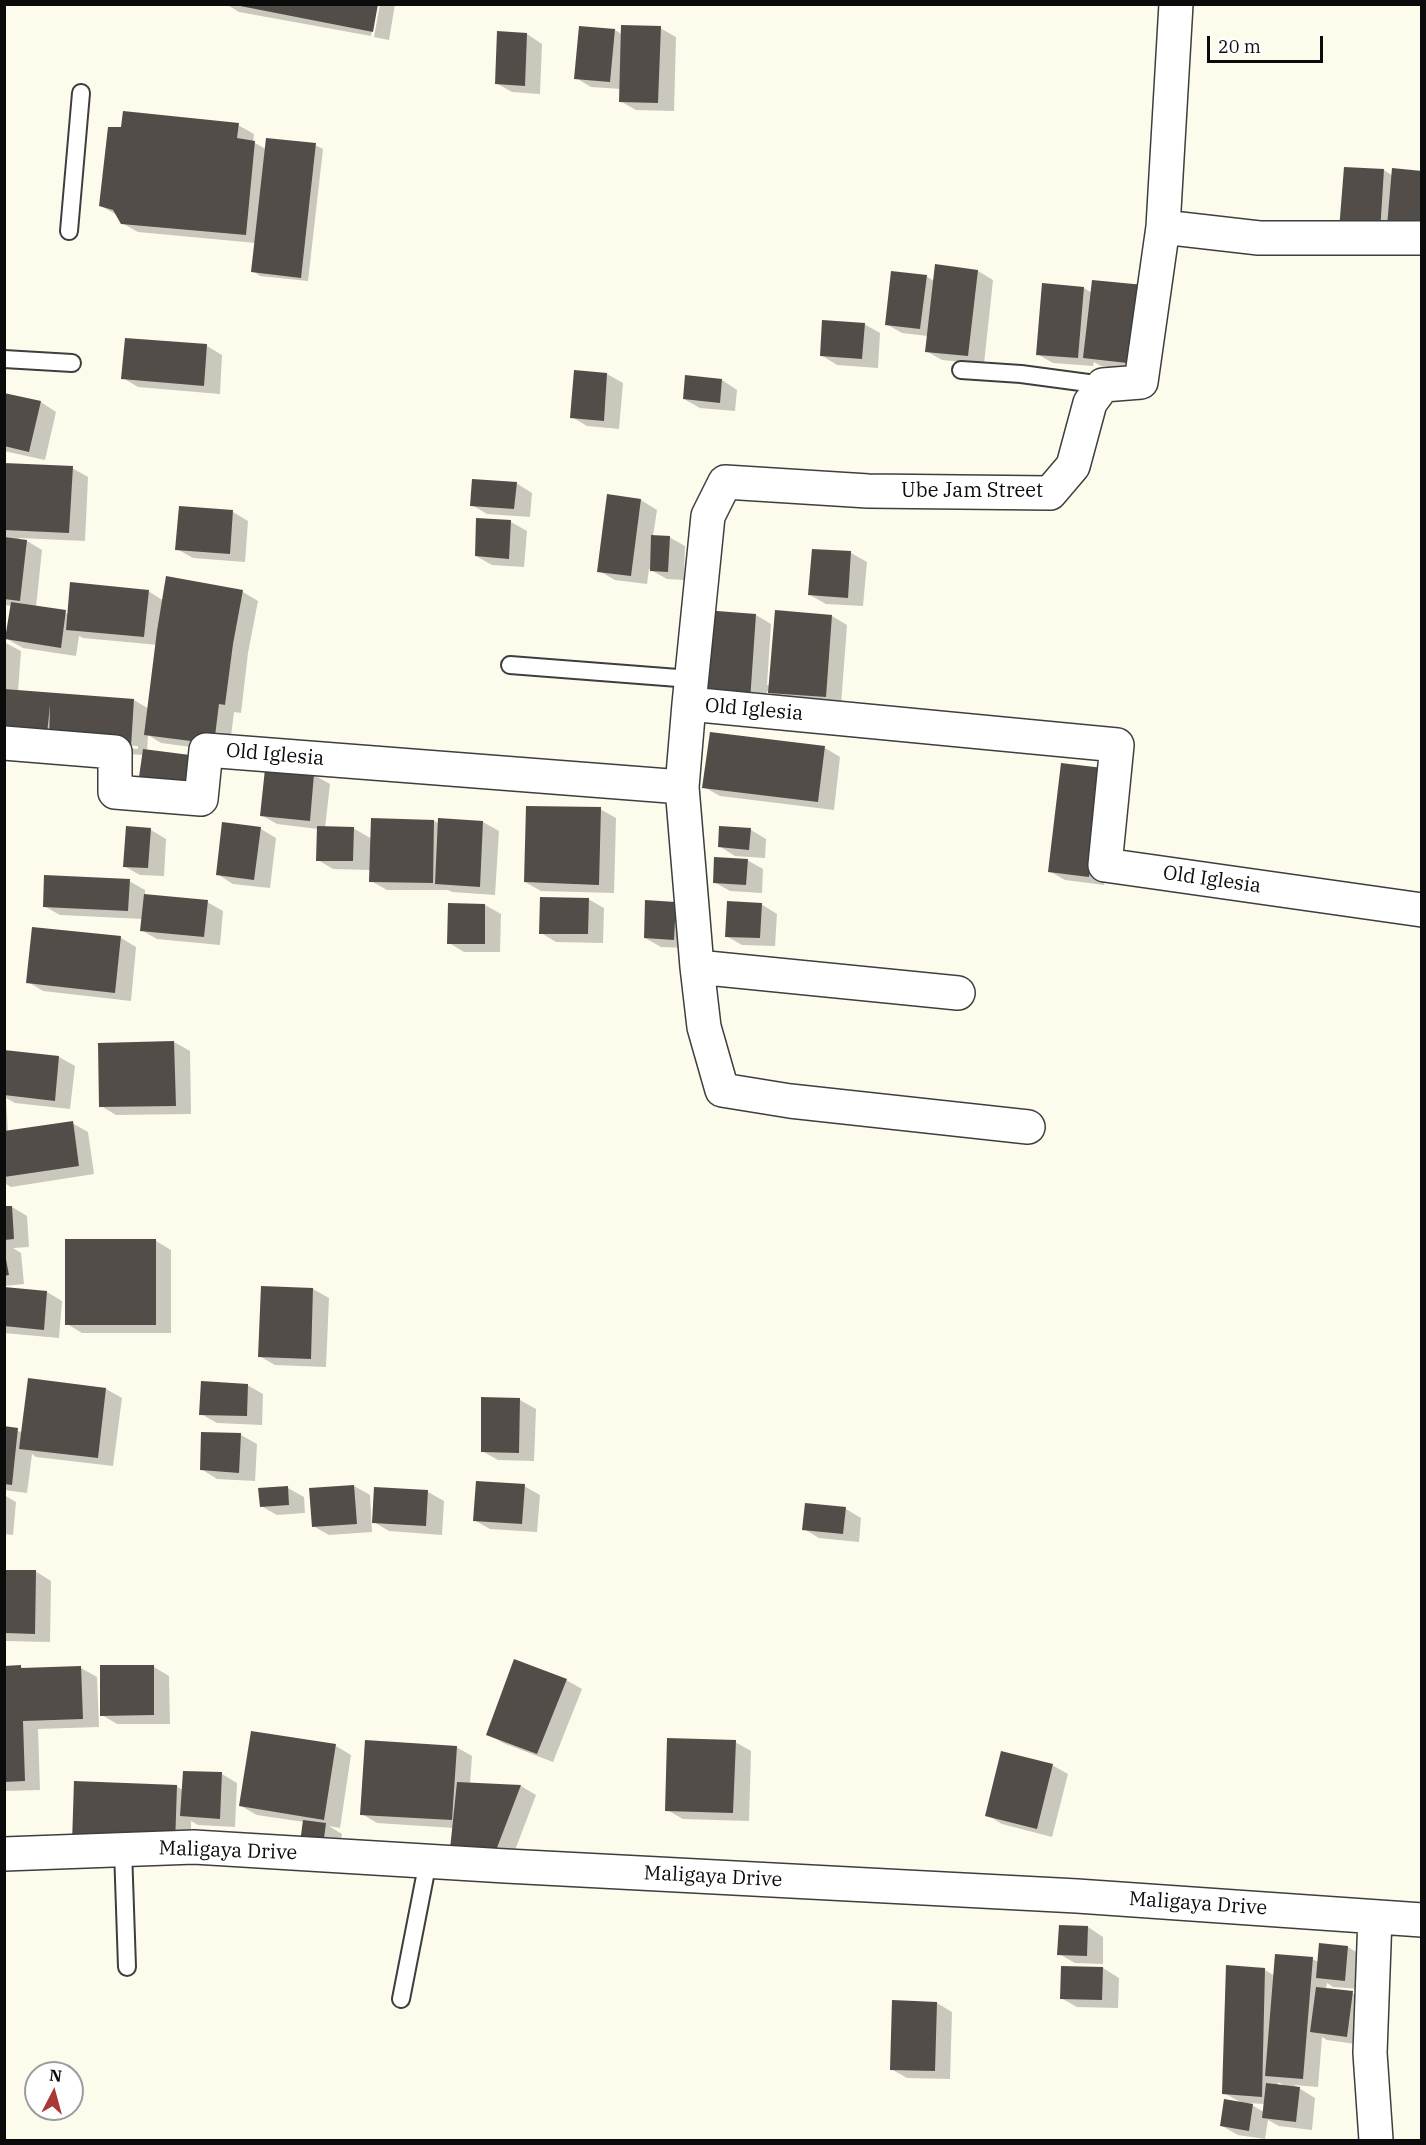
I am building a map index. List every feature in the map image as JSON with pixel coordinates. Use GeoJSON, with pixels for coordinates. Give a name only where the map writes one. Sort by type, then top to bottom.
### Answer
{"type":"FeatureCollection","features":[{"type":"Feature","properties":{"kind":"street"},"geometry":{"type":"LineString","coordinates":[[1103,385],[1141,382],[1163,227],[1176,4]]}},
{"type":"Feature","properties":{"kind":"street"},"geometry":{"type":"LineString","coordinates":[[1163,227],[1259,238],[1422,238]]}},
{"type":"Feature","properties":{"kind":"street","name":"Ube Jam Street"},"geometry":{"type":"LineString","coordinates":[[690,691],[708,516],[725,482],[868,490],[1050,493],[1073,466],[1090,403],[1103,385]]}},
{"type":"Feature","properties":{"kind":"street","name":"Old Iglesia"},"geometry":{"type":"LineString","coordinates":[[4,742],[114,752],[115,792],[201,800],[206,750],[682,788],[690,691],[1117,745],[1105,865],[1422,910]]}},
{"type":"Feature","properties":{"kind":"street"},"geometry":{"type":"LineString","coordinates":[[682,788],[704,1027],[722,1090],[790,1101],[1029,1127]]}},
{"type":"Feature","properties":{"kind":"street"},"geometry":{"type":"LineString","coordinates":[[697,967],[958,993]]}},
{"type":"Feature","properties":{"kind":"street","name":"Maligaya Drive"},"geometry":{"type":"LineString","coordinates":[[4,1854],[194,1847],[1077,1896],[1422,1920]]}},
{"type":"Feature","properties":{"kind":"street"},"geometry":{"type":"LineString","coordinates":[[1375,1917],[1370,2053],[1376,2140]]}},
{"type":"Feature","properties":{"kind":"lane"},"geometry":{"type":"LineString","coordinates":[[69,231],[81,93]]}},
{"type":"Feature","properties":{"kind":"lane"},"geometry":{"type":"LineString","coordinates":[[4,359],[72,363]]}},
{"type":"Feature","properties":{"kind":"lane"},"geometry":{"type":"LineString","coordinates":[[961,370],[1021,374],[1103,385]]}},
{"type":"Feature","properties":{"kind":"lane"},"geometry":{"type":"LineString","coordinates":[[510,665],[690,691]]}},
{"type":"Feature","properties":{"kind":"lane"},"geometry":{"type":"LineString","coordinates":[[123,1850],[127,1967]]}},
{"type":"Feature","properties":{"kind":"lane"},"geometry":{"type":"LineString","coordinates":[[401,1999],[428,1861]]}},
{"type":"Feature","properties":{"kind":"building"},"geometry":{"type":"Polygon","coordinates":[[[230,4],[378,4],[373,32],[230,4]]]}},
{"type":"Feature","properties":{"kind":"building"},"geometry":{"type":"Polygon","coordinates":[[[621,25],[661,26],[658,103],[619,102],[621,25]]]}},
{"type":"Feature","properties":{"kind":"building"},"geometry":{"type":"Polygon","coordinates":[[[579,26],[615,29],[610,82],[574,79],[579,26]]]}},
{"type":"Feature","properties":{"kind":"building"},"geometry":{"type":"Polygon","coordinates":[[[497,31],[527,33],[525,86],[495,84],[497,31]]]}},
{"type":"Feature","properties":{"kind":"building"},"geometry":{"type":"Polygon","coordinates":[[[123,111],[239,123],[237,138],[255,141],[246,235],[121,224],[113,210],[99,206],[108,127],[121,127],[123,111]]]}},
{"type":"Feature","properties":{"kind":"building"},"geometry":{"type":"Polygon","coordinates":[[[266,138],[316,143],[301,278],[251,272],[266,138]]]}},
{"type":"Feature","properties":{"kind":"building"},"geometry":{"type":"Polygon","coordinates":[[[1344,167],[1384,169],[1380,233],[1339,230],[1344,167]]]}},
{"type":"Feature","properties":{"kind":"building"},"geometry":{"type":"Polygon","coordinates":[[[1392,168],[1422,171],[1422,229],[1387,226],[1392,168]]]}},
{"type":"Feature","properties":{"kind":"building"},"geometry":{"type":"Polygon","coordinates":[[[935,264],[978,270],[968,356],[925,352],[935,264]]]}},
{"type":"Feature","properties":{"kind":"building"},"geometry":{"type":"Polygon","coordinates":[[[891,271],[927,275],[920,329],[885,325],[891,271]]]}},
{"type":"Feature","properties":{"kind":"building"},"geometry":{"type":"Polygon","coordinates":[[[1092,280],[1144,285],[1136,364],[1083,358],[1092,280]]]}},
{"type":"Feature","properties":{"kind":"building"},"geometry":{"type":"Polygon","coordinates":[[[1042,283],[1084,287],[1078,358],[1036,355],[1042,283]]]}},
{"type":"Feature","properties":{"kind":"building"},"geometry":{"type":"Polygon","coordinates":[[[822,320],[865,323],[862,359],[820,356],[822,320]]]}},
{"type":"Feature","properties":{"kind":"building"},"geometry":{"type":"Polygon","coordinates":[[[125,338],[207,344],[204,386],[121,379],[125,338]]]}},
{"type":"Feature","properties":{"kind":"building"},"geometry":{"type":"Polygon","coordinates":[[[574,370],[607,373],[604,421],[570,418],[574,370]]]}},
{"type":"Feature","properties":{"kind":"building"},"geometry":{"type":"Polygon","coordinates":[[[685,375],[722,379],[720,403],[683,399],[685,375]]]}},
{"type":"Feature","properties":{"kind":"building"},"geometry":{"type":"Polygon","coordinates":[[[4,393],[41,401],[29,452],[4,446],[4,393]]]}},
{"type":"Feature","properties":{"kind":"building"},"geometry":{"type":"Polygon","coordinates":[[[4,463],[73,466],[69,533],[4,530],[4,463]]]}},
{"type":"Feature","properties":{"kind":"building"},"geometry":{"type":"Polygon","coordinates":[[[472,479],[517,482],[514,509],[470,506],[472,479]]]}},
{"type":"Feature","properties":{"kind":"building"},"geometry":{"type":"Polygon","coordinates":[[[607,494],[641,499],[631,576],[597,572],[607,494]]]}},
{"type":"Feature","properties":{"kind":"building"},"geometry":{"type":"Polygon","coordinates":[[[179,506],[233,510],[230,554],[175,550],[179,506]]]}},
{"type":"Feature","properties":{"kind":"building"},"geometry":{"type":"Polygon","coordinates":[[[476,518],[511,520],[509,559],[475,556],[476,518]]]}},
{"type":"Feature","properties":{"kind":"building"},"geometry":{"type":"Polygon","coordinates":[[[651,535],[670,536],[668,572],[650,571],[651,535]]]}},
{"type":"Feature","properties":{"kind":"building"},"geometry":{"type":"Polygon","coordinates":[[[4,537],[27,540],[20,601],[4,599],[4,537]]]}},
{"type":"Feature","properties":{"kind":"building"},"geometry":{"type":"Polygon","coordinates":[[[812,549],[851,551],[848,598],[808,595],[812,549]]]}},
{"type":"Feature","properties":{"kind":"building"},"geometry":{"type":"Polygon","coordinates":[[[166,576],[243,590],[225,705],[219,704],[214,744],[144,735],[166,576]]]}},
{"type":"Feature","properties":{"kind":"building"},"geometry":{"type":"Polygon","coordinates":[[[70,582],[149,590],[144,637],[66,630],[70,582]]]}},
{"type":"Feature","properties":{"kind":"building"},"geometry":{"type":"Polygon","coordinates":[[[11,602],[66,610],[61,648],[5,639],[11,602]]]}},
{"type":"Feature","properties":{"kind":"building"},"geometry":{"type":"Polygon","coordinates":[[[704,610],[756,614],[750,701],[698,697],[704,610]]]}},
{"type":"Feature","properties":{"kind":"building"},"geometry":{"type":"Polygon","coordinates":[[[775,610],[832,615],[826,697],[768,693],[775,610]]]}},
{"type":"Feature","properties":{"kind":"building"},"geometry":{"type":"Polygon","coordinates":[[[4,689],[134,699],[131,747],[49,742],[50,705],[46,744],[4,739],[4,689]]]}},
{"type":"Feature","properties":{"kind":"building"},"geometry":{"type":"Polygon","coordinates":[[[710,732],[825,746],[818,802],[702,788],[710,732]]]}},
{"type":"Feature","properties":{"kind":"building"},"geometry":{"type":"Polygon","coordinates":[[[143,749],[190,755],[185,791],[138,784],[143,749]]]}},
{"type":"Feature","properties":{"kind":"building"},"geometry":{"type":"Polygon","coordinates":[[[1061,763],[1103,768],[1089,877],[1048,872],[1061,763]]]}},
{"type":"Feature","properties":{"kind":"building"},"geometry":{"type":"Polygon","coordinates":[[[265,769],[314,774],[310,821],[260,816],[265,769]]]}},
{"type":"Feature","properties":{"kind":"building"},"geometry":{"type":"Polygon","coordinates":[[[526,806],[601,807],[599,885],[524,882],[526,806]]]}},
{"type":"Feature","properties":{"kind":"building"},"geometry":{"type":"Polygon","coordinates":[[[371,818],[434,820],[433,883],[369,882],[371,818]]]}},
{"type":"Feature","properties":{"kind":"building"},"geometry":{"type":"Polygon","coordinates":[[[438,818],[483,821],[480,887],[435,884],[438,818]]]}},
{"type":"Feature","properties":{"kind":"building"},"geometry":{"type":"Polygon","coordinates":[[[222,822],[261,827],[254,880],[216,875],[222,822]]]}},
{"type":"Feature","properties":{"kind":"building"},"geometry":{"type":"Polygon","coordinates":[[[126,826],[151,828],[148,868],[123,867],[126,826]]]}},
{"type":"Feature","properties":{"kind":"building"},"geometry":{"type":"Polygon","coordinates":[[[317,826],[354,827],[353,861],[316,861],[317,826]]]}},
{"type":"Feature","properties":{"kind":"building"},"geometry":{"type":"Polygon","coordinates":[[[719,826],[751,828],[749,850],[718,847],[719,826]]]}},
{"type":"Feature","properties":{"kind":"building"},"geometry":{"type":"Polygon","coordinates":[[[714,857],[748,859],[746,885],[713,883],[714,857]]]}},
{"type":"Feature","properties":{"kind":"building"},"geometry":{"type":"Polygon","coordinates":[[[44,875],[130,879],[128,911],[43,907],[44,875]]]}},
{"type":"Feature","properties":{"kind":"building"},"geometry":{"type":"Polygon","coordinates":[[[144,894],[208,900],[204,937],[140,931],[144,894]]]}},
{"type":"Feature","properties":{"kind":"building"},"geometry":{"type":"Polygon","coordinates":[[[540,897],[589,898],[588,934],[539,934],[540,897]]]}},
{"type":"Feature","properties":{"kind":"building"},"geometry":{"type":"Polygon","coordinates":[[[645,900],[676,902],[674,940],[644,938],[645,900]]]}},
{"type":"Feature","properties":{"kind":"building"},"geometry":{"type":"Polygon","coordinates":[[[727,901],[762,903],[760,938],[725,937],[727,901]]]}},
{"type":"Feature","properties":{"kind":"building"},"geometry":{"type":"Polygon","coordinates":[[[448,903],[485,904],[485,944],[447,944],[448,903]]]}},
{"type":"Feature","properties":{"kind":"building"},"geometry":{"type":"Polygon","coordinates":[[[32,927],[121,936],[115,993],[26,983],[32,927]]]}},
{"type":"Feature","properties":{"kind":"building"},"geometry":{"type":"Polygon","coordinates":[[[174,1041],[176,1106],[99,1107],[98,1043],[174,1041]]]}},
{"type":"Feature","properties":{"kind":"building"},"geometry":{"type":"Polygon","coordinates":[[[4,1050],[59,1056],[55,1101],[4,1095],[4,1050]]]}},
{"type":"Feature","properties":{"kind":"building"},"geometry":{"type":"Polygon","coordinates":[[[73,1121],[79,1166],[4,1177],[4,1131],[73,1121]]]}},
{"type":"Feature","properties":{"kind":"building"},"geometry":{"type":"Polygon","coordinates":[[[4,1206],[12,1206],[14,1239],[4,1240],[4,1206]]]}},
{"type":"Feature","properties":{"kind":"building"},"geometry":{"type":"Polygon","coordinates":[[[65,1239],[156,1239],[156,1325],[65,1325],[65,1239]]]}},
{"type":"Feature","properties":{"kind":"building"},"geometry":{"type":"Polygon","coordinates":[[[4,1249],[9,1275],[4,1276],[4,1249]]]}},
{"type":"Feature","properties":{"kind":"building"},"geometry":{"type":"Polygon","coordinates":[[[261,1286],[313,1288],[311,1359],[258,1357],[261,1286]]]}},
{"type":"Feature","properties":{"kind":"building"},"geometry":{"type":"Polygon","coordinates":[[[4,1287],[47,1291],[44,1330],[4,1326],[4,1287]]]}},
{"type":"Feature","properties":{"kind":"building"},"geometry":{"type":"Polygon","coordinates":[[[28,1378],[106,1388],[98,1458],[19,1449],[28,1378]]]}},
{"type":"Feature","properties":{"kind":"building"},"geometry":{"type":"Polygon","coordinates":[[[201,1381],[248,1384],[247,1416],[199,1415],[201,1381]]]}},
{"type":"Feature","properties":{"kind":"building"},"geometry":{"type":"Polygon","coordinates":[[[481,1397],[520,1398],[519,1453],[481,1452],[481,1397]]]}},
{"type":"Feature","properties":{"kind":"building"},"geometry":{"type":"Polygon","coordinates":[[[4,1426],[18,1428],[12,1485],[4,1484],[4,1426]]]}},
{"type":"Feature","properties":{"kind":"building"},"geometry":{"type":"Polygon","coordinates":[[[201,1432],[241,1433],[239,1473],[200,1470],[201,1432]]]}},
{"type":"Feature","properties":{"kind":"building"},"geometry":{"type":"Polygon","coordinates":[[[476,1481],[525,1484],[522,1524],[473,1521],[476,1481]]]}},
{"type":"Feature","properties":{"kind":"building"},"geometry":{"type":"Polygon","coordinates":[[[354,1485],[357,1524],[312,1527],[309,1488],[354,1485]]]}},
{"type":"Feature","properties":{"kind":"building"},"geometry":{"type":"Polygon","coordinates":[[[288,1486],[289,1505],[260,1507],[258,1488],[288,1486]]]}},
{"type":"Feature","properties":{"kind":"building"},"geometry":{"type":"Polygon","coordinates":[[[374,1487],[428,1490],[426,1526],[372,1523],[374,1487]]]}},
{"type":"Feature","properties":{"kind":"building"},"geometry":{"type":"Polygon","coordinates":[[[805,1503],[846,1507],[843,1534],[802,1530],[805,1503]]]}},
{"type":"Feature","properties":{"kind":"building"},"geometry":{"type":"Polygon","coordinates":[[[4,1570],[36,1570],[35,1634],[4,1633],[4,1570]]]}},
{"type":"Feature","properties":{"kind":"building"},"geometry":{"type":"Polygon","coordinates":[[[514,1659],[567,1679],[537,1754],[486,1735],[514,1659]]]}},
{"type":"Feature","properties":{"kind":"building"},"geometry":{"type":"Polygon","coordinates":[[[21,1665],[21,1668],[81,1666],[83,1719],[23,1721],[25,1781],[4,1782],[4,1666],[21,1665]]]}},
{"type":"Feature","properties":{"kind":"building"},"geometry":{"type":"Polygon","coordinates":[[[100,1665],[154,1665],[154,1715],[100,1716],[100,1665]]]}},
{"type":"Feature","properties":{"kind":"building"},"geometry":{"type":"Polygon","coordinates":[[[251,1731],[336,1744],[324,1820],[239,1806],[251,1731]]]}},
{"type":"Feature","properties":{"kind":"building"},"geometry":{"type":"Polygon","coordinates":[[[667,1738],[736,1740],[733,1813],[665,1811],[667,1738]]]}},
{"type":"Feature","properties":{"kind":"building"},"geometry":{"type":"Polygon","coordinates":[[[365,1740],[457,1746],[452,1820],[360,1815],[365,1740]]]}},
{"type":"Feature","properties":{"kind":"building"},"geometry":{"type":"Polygon","coordinates":[[[1001,1751],[1053,1764],[1037,1829],[985,1816],[1001,1751]]]}},
{"type":"Feature","properties":{"kind":"building"},"geometry":{"type":"Polygon","coordinates":[[[183,1771],[222,1772],[220,1819],[180,1816],[183,1771]]]}},
{"type":"Feature","properties":{"kind":"building"},"geometry":{"type":"Polygon","coordinates":[[[74,1781],[177,1785],[175,1846],[72,1843],[74,1781]]]}},
{"type":"Feature","properties":{"kind":"building"},"geometry":{"type":"Polygon","coordinates":[[[457,1782],[521,1785],[495,1853],[450,1849],[457,1782]]]}},
{"type":"Feature","properties":{"kind":"building"},"geometry":{"type":"Polygon","coordinates":[[[303,1820],[326,1823],[323,1846],[300,1843],[303,1820]]]}},
{"type":"Feature","properties":{"kind":"building"},"geometry":{"type":"Polygon","coordinates":[[[1059,1925],[1088,1926],[1087,1956],[1057,1955],[1059,1925]]]}},
{"type":"Feature","properties":{"kind":"building"},"geometry":{"type":"Polygon","coordinates":[[[1319,1943],[1348,1946],[1345,1981],[1316,1978],[1319,1943]]]}},
{"type":"Feature","properties":{"kind":"building"},"geometry":{"type":"Polygon","coordinates":[[[1275,1954],[1313,1957],[1303,2079],[1265,2076],[1275,1954]]]}},
{"type":"Feature","properties":{"kind":"building"},"geometry":{"type":"Polygon","coordinates":[[[1226,1965],[1265,1968],[1262,2097],[1222,2094],[1226,1965]]]}},
{"type":"Feature","properties":{"kind":"building"},"geometry":{"type":"Polygon","coordinates":[[[1061,1966],[1103,1967],[1102,2000],[1060,1999],[1061,1966]]]}},
{"type":"Feature","properties":{"kind":"building"},"geometry":{"type":"Polygon","coordinates":[[[1316,1987],[1353,1991],[1347,2037],[1310,2032],[1316,1987]]]}},
{"type":"Feature","properties":{"kind":"building"},"geometry":{"type":"Polygon","coordinates":[[[892,2000],[937,2002],[935,2071],[890,2070],[892,2000]]]}},
{"type":"Feature","properties":{"kind":"building"},"geometry":{"type":"Polygon","coordinates":[[[1266,2083],[1300,2087],[1296,2122],[1262,2118],[1266,2083]]]}},
{"type":"Feature","properties":{"kind":"building"},"geometry":{"type":"Polygon","coordinates":[[[1224,2099],[1253,2104],[1249,2131],[1220,2126],[1224,2099]]]}}]}
